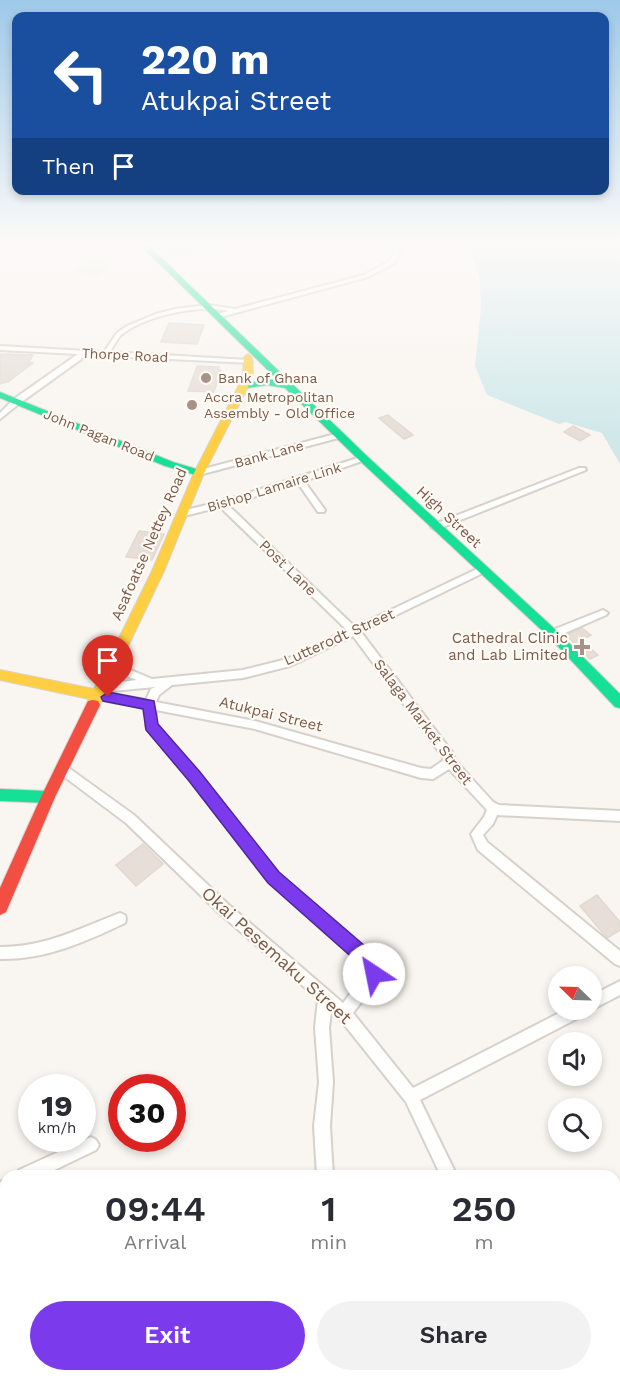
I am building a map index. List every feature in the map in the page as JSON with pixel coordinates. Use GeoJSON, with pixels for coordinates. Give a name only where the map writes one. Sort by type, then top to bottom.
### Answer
{"type":"FeatureCollection","features":[{"type":"Feature","properties":{"kind":"main road"},"geometry":{"type":"LineString","coordinates":[[201,307],[252,358]]}},
{"type":"Feature","properties":{"kind":"main road"},"geometry":{"type":"LineString","coordinates":[[202,307],[217,316],[252,358]]}},
{"type":"Feature","properties":{"kind":"main road","name":"High Street"},"geometry":{"type":"LineString","coordinates":[[252,358],[287,385],[435,527],[553,633],[620,702]]}},
{"type":"Feature","properties":{"kind":"main road","name":"Asafoatse Nettey Road"},"geometry":{"type":"LineString","coordinates":[[0,907],[48,797],[184,513],[199,473],[243,387],[252,358]]}},
{"type":"Feature","properties":{"kind":"main road"},"geometry":{"type":"LineString","coordinates":[[243,387],[267,382],[287,385]]}},
{"type":"Feature","properties":{"kind":"main road","name":"John Pagan Road"},"geometry":{"type":"LineString","coordinates":[[0,395],[169,464],[199,473]]}},
{"type":"Feature","properties":{"kind":"main road"},"geometry":{"type":"LineString","coordinates":[[0,675],[99,692]]}},
{"type":"Feature","properties":{"kind":"main road"},"geometry":{"type":"LineString","coordinates":[[0,795],[48,797]]}},
{"type":"Feature","properties":{"kind":"street"},"geometry":{"type":"LineString","coordinates":[[106,354],[118,334],[135,325],[199,307]]}},
{"type":"Feature","properties":{"kind":"street"},"geometry":{"type":"LineString","coordinates":[[226,307],[235,311]]}},
{"type":"Feature","properties":{"kind":"street"},"geometry":{"type":"LineString","coordinates":[[217,316],[248,307]]}},
{"type":"Feature","properties":{"kind":"street","name":"Thorpe Road"},"geometry":{"type":"LineString","coordinates":[[0,348],[252,358]]}},
{"type":"Feature","properties":{"kind":"street"},"geometry":{"type":"LineString","coordinates":[[0,417],[17,401],[85,353]]}},
{"type":"Feature","properties":{"kind":"street","name":"Bank Lane"},"geometry":{"type":"LineString","coordinates":[[199,473],[339,435]]}},
{"type":"Feature","properties":{"kind":"street","name":"Bishop Lamaire Link"},"geometry":{"type":"LineString","coordinates":[[184,513],[222,504],[364,459]]}},
{"type":"Feature","properties":{"kind":"street"},"geometry":{"type":"LineString","coordinates":[[435,527],[582,470]]}},
{"type":"Feature","properties":{"kind":"street"},"geometry":{"type":"LineString","coordinates":[[299,479],[321,510]]}},
{"type":"Feature","properties":{"kind":"street","name":"Post Lane"},"geometry":{"type":"LineString","coordinates":[[222,504],[355,632]]}},
{"type":"Feature","properties":{"kind":"street","name":"Lutterodt Street"},"geometry":{"type":"LineString","coordinates":[[152,682],[168,683],[243,674],[290,662],[482,570]]}},
{"type":"Feature","properties":{"kind":"street"},"geometry":{"type":"LineString","coordinates":[[553,633],[603,613]]}},
{"type":"Feature","properties":{"kind":"street","name":"Salaga Market Street"},"geometry":{"type":"LineString","coordinates":[[355,632],[448,755],[450,762],[493,809]]}},
{"type":"Feature","properties":{"kind":"street"},"geometry":{"type":"LineString","coordinates":[[112,664],[122,671],[152,682]]}},
{"type":"Feature","properties":{"kind":"street"},"geometry":{"type":"LineString","coordinates":[[99,692],[152,682]]}},
{"type":"Feature","properties":{"kind":"street"},"geometry":{"type":"LineString","coordinates":[[168,683],[155,692],[149,705],[151,726],[195,776],[274,878],[374,965],[375,970],[344,1013]]}},
{"type":"Feature","properties":{"kind":"street","name":"Atukpai Street"},"geometry":{"type":"LineString","coordinates":[[99,692],[149,705],[255,724],[427,774],[437,772],[450,762]]}},
{"type":"Feature","properties":{"kind":"street","name":"Okai Pesemaku Street"},"geometry":{"type":"LineString","coordinates":[[62,769],[129,819],[224,909],[344,1013],[411,1097],[446,1170]]}},
{"type":"Feature","properties":{"kind":"street"},"geometry":{"type":"LineString","coordinates":[[620,816],[493,809],[489,820],[477,834],[478,840],[620,959]]}},
{"type":"Feature","properties":{"kind":"street"},"geometry":{"type":"LineString","coordinates":[[0,953],[16,954],[72,939],[120,919]]}},
{"type":"Feature","properties":{"kind":"street"},"geometry":{"type":"LineString","coordinates":[[602,997],[620,988]]}},
{"type":"Feature","properties":{"kind":"street"},"geometry":{"type":"LineString","coordinates":[[325,996],[322,1028],[326,1082],[322,1126],[325,1170]]}},
{"type":"Feature","properties":{"kind":"street"},"geometry":{"type":"LineString","coordinates":[[411,1097],[560,1020]]}},
{"type":"Feature","properties":{"kind":"street"},"geometry":{"type":"LineString","coordinates":[[38,1170],[76,1152]]}},
{"type":"Feature","properties":{"kind":"water"},"geometry":{"type":"Polygon","coordinates":[[[620,307],[620,464],[602,433],[565,422],[559,424],[487,395],[475,366],[481,308],[620,307]]]}},
{"type":"Feature","properties":{"kind":"building"},"geometry":{"type":"Polygon","coordinates":[[[169,323],[204,325],[197,344],[161,342],[169,323]]]}},
{"type":"Feature","properties":{"kind":"building"},"geometry":{"type":"Polygon","coordinates":[[[0,354],[33,355],[29,362],[33,363],[9,381],[0,384],[0,354]]]}},
{"type":"Feature","properties":{"kind":"building","name":"Bank of Ghana"},"geometry":{"type":"Polygon","coordinates":[[[197,366],[219,367],[218,369],[221,370],[214,392],[188,391],[197,366]]]}},
{"type":"Feature","properties":{"kind":"building"},"geometry":{"type":"Polygon","coordinates":[[[388,415],[413,435],[404,439],[379,418],[388,415]]]}},
{"type":"Feature","properties":{"kind":"building"},"geometry":{"type":"Polygon","coordinates":[[[573,426],[590,435],[580,441],[564,432],[573,426]]]}},
{"type":"Feature","properties":{"kind":"building"},"geometry":{"type":"Polygon","coordinates":[[[139,531],[164,534],[152,560],[126,557],[139,531]]]}},
{"type":"Feature","properties":{"kind":"building","name":"Cathedral Clinic and Lab Limited"},"geometry":{"type":"Polygon","coordinates":[[[582,628],[591,635],[581,640],[598,655],[590,659],[566,635],[582,628]]]}},
{"type":"Feature","properties":{"kind":"building"},"geometry":{"type":"Polygon","coordinates":[[[143,844],[163,864],[136,886],[116,865],[143,844]]]}},
{"type":"Feature","properties":{"kind":"building"},"geometry":{"type":"Polygon","coordinates":[[[597,895],[620,922],[620,930],[607,938],[580,906],[597,895]]]}},
{"type":"Feature","properties":{"kind":"traffic: fast"},"geometry":{"type":"LineString","coordinates":[[208,307],[364,459],[553,634],[620,703]]}},
{"type":"Feature","properties":{"kind":"traffic: fast"},"geometry":{"type":"LineString","coordinates":[[243,387],[267,382],[287,385]]}},
{"type":"Feature","properties":{"kind":"traffic: fast"},"geometry":{"type":"LineString","coordinates":[[0,395],[169,464],[199,473]]}},
{"type":"Feature","properties":{"kind":"traffic: fast"},"geometry":{"type":"LineString","coordinates":[[0,795],[48,797]]}},
{"type":"Feature","properties":{"kind":"traffic: slow"},"geometry":{"type":"LineString","coordinates":[[93,705],[158,571],[199,473],[243,387],[248,373],[248,357]]}},
{"type":"Feature","properties":{"kind":"traffic: slow"},"geometry":{"type":"LineString","coordinates":[[0,675],[97,695]]}},
{"type":"Feature","properties":{"kind":"traffic: jam"},"geometry":{"type":"LineString","coordinates":[[0,907],[48,797],[93,705]]}},
{"type":"Feature","properties":{"kind":"place","name":"Bank of Ghana"},"geometry":{"type":"Point","coordinates":[206,378]}},
{"type":"Feature","properties":{"kind":"place","name":"Accra Metropolitan Assembly - Old Office"},"geometry":{"type":"Point","coordinates":[192,405]}},
{"type":"Feature","properties":{"kind":"place","name":"Cathedral Clinic and Lab Limited"},"geometry":{"type":"Point","coordinates":[582,647]}},
{"type":"Feature","properties":{"kind":"route"},"geometry":{"type":"LineString","coordinates":[[108,697],[149,705],[151,726],[195,776],[274,878],[374,965],[374,974]]}}]}
